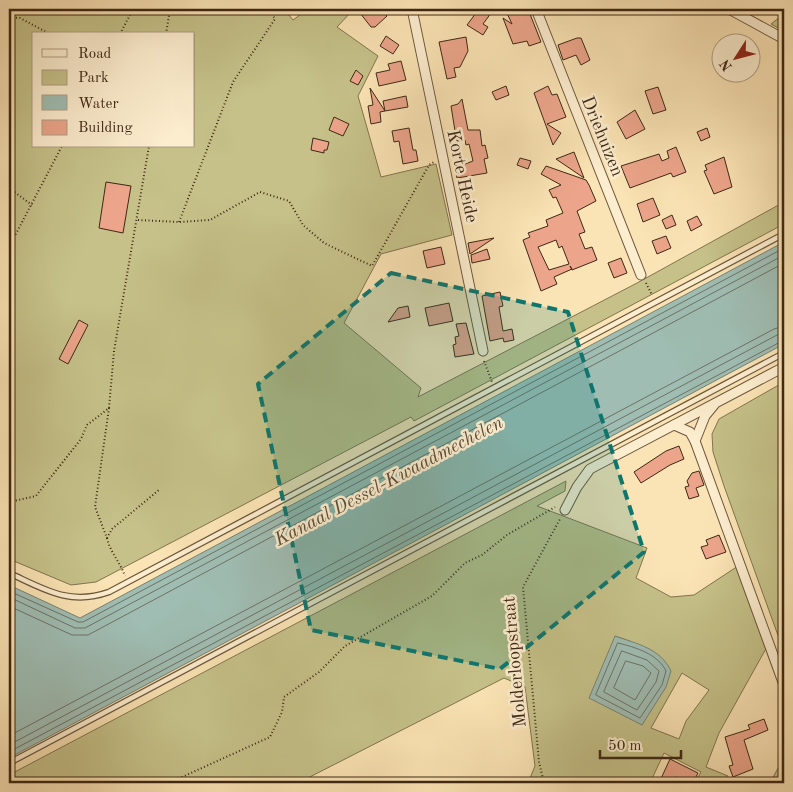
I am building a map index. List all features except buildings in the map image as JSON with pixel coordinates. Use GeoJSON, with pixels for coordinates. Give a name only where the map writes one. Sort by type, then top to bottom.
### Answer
{"type":"FeatureCollection","features":[{"type":"Feature","properties":{"kind":"street","name":"Korte Heide"},"geometry":{"type":"LineString","coordinates":[[412,9],[483,351]]}},
{"type":"Feature","properties":{"kind":"street","name":"Driehuizen"},"geometry":{"type":"LineString","coordinates":[[536,9],[641,275]]}},
{"type":"Feature","properties":{"kind":"street"},"geometry":{"type":"LineString","coordinates":[[729,9],[784,39]]}},
{"type":"Feature","properties":{"kind":"street"},"geometry":{"type":"LineString","coordinates":[[565,510],[576,487],[590,469],[784,367]]}},
{"type":"Feature","properties":{"kind":"street"},"geometry":{"type":"LineString","coordinates":[[695,441],[705,416],[714,405]]}},
{"type":"Feature","properties":{"kind":"street"},"geometry":{"type":"LineString","coordinates":[[674,425],[690,432],[695,441],[784,685]]}},
{"type":"Feature","properties":{"kind":"lane"},"geometry":{"type":"LineString","coordinates":[[9,573],[66,597],[94,597],[128,583],[784,234]]}},
{"type":"Feature","properties":{"kind":"lane"},"geometry":{"type":"LineString","coordinates":[[9,763],[784,353]]}},
{"type":"Feature","properties":{"kind":"path"},"geometry":{"type":"LineString","coordinates":[[121,32],[133,9]]}},
{"type":"Feature","properties":{"kind":"path"},"geometry":{"type":"LineString","coordinates":[[166,32],[170,9]]}},
{"type":"Feature","properties":{"kind":"path"},"geometry":{"type":"LineString","coordinates":[[178,222],[233,82],[275,19],[269,9]]}},
{"type":"Feature","properties":{"kind":"path"},"geometry":{"type":"LineString","coordinates":[[9,17],[20,18],[46,32]]}},
{"type":"Feature","properties":{"kind":"path"},"geometry":{"type":"LineString","coordinates":[[9,247],[61,148]]}},
{"type":"Feature","properties":{"kind":"path"},"geometry":{"type":"LineString","coordinates":[[128,583],[119,561],[109,548],[96,507],[96,499],[109,408],[114,351],[138,220],[149,148]]}},
{"type":"Feature","properties":{"kind":"path"},"geometry":{"type":"LineString","coordinates":[[138,220],[178,222],[210,220],[260,192],[289,201],[303,225],[324,243],[372,266],[430,165],[442,156]]}},
{"type":"Feature","properties":{"kind":"path"},"geometry":{"type":"LineString","coordinates":[[9,188],[32,205]]}},
{"type":"Feature","properties":{"kind":"path"},"geometry":{"type":"LineString","coordinates":[[641,275],[656,302]]}},
{"type":"Feature","properties":{"kind":"path"},"geometry":{"type":"LineString","coordinates":[[483,351],[484,365],[494,387]]}},
{"type":"Feature","properties":{"kind":"path"},"geometry":{"type":"LineString","coordinates":[[9,502],[36,496],[81,439],[87,425],[109,408]]}},
{"type":"Feature","properties":{"kind":"path"},"geometry":{"type":"LineString","coordinates":[[107,538],[112,529],[160,489]]}},
{"type":"Feature","properties":{"kind":"path"},"geometry":{"type":"LineString","coordinates":[[169,783],[270,737],[282,712],[284,697],[319,672],[345,646],[432,596],[465,563],[482,555],[507,535],[555,507]]}},
{"type":"Feature","properties":{"kind":"path","name":"Molderloopstraat"},"geometry":{"type":"LineString","coordinates":[[544,783],[539,762],[523,587],[565,510]]}},
{"type":"Feature","properties":{"kind":"highlighted area"},"geometry":{"type":"Polygon","coordinates":[[[391,273],[568,312],[644,552],[500,669],[311,630],[258,384],[391,273]]]}},
{"type":"Feature","properties":{"kind":"green space"},"geometry":{"type":"Polygon","coordinates":[[[9,9],[284,9],[293,20],[308,9],[351,9],[352,11],[337,27],[378,56],[358,96],[381,177],[436,164],[452,235],[381,254],[344,323],[421,388],[418,397],[637,283],[784,202],[784,224],[414,421],[411,417],[96,582],[71,585],[9,559],[9,9]]]}},
{"type":"Feature","properties":{"kind":"green space"},"geometry":{"type":"Polygon","coordinates":[[[784,14],[784,31],[771,24],[784,14]]]}},
{"type":"Feature","properties":{"kind":"green space"},"geometry":{"type":"Polygon","coordinates":[[[784,382],[784,652],[724,486],[713,452],[712,434],[719,419],[784,382]]]}},
{"type":"Feature","properties":{"kind":"green space"},"geometry":{"type":"Polygon","coordinates":[[[566,481],[565,491],[537,506],[647,548],[636,578],[671,597],[694,595],[738,566],[768,645],[719,733],[706,767],[728,776],[725,783],[695,783],[701,772],[664,753],[650,783],[528,783],[535,766],[525,687],[504,678],[298,783],[9,783],[9,775],[566,481]],[[615,636],[642,725],[632,642],[615,636]],[[682,673],[651,728],[679,739],[686,721],[709,690],[682,673]]]}},
{"type":"Feature","properties":{"kind":"green space"},"geometry":{"type":"Polygon","coordinates":[[[784,757],[784,783],[770,783],[784,757]]]}},
{"type":"Feature","properties":{"kind":"water","name":"Kanaal Dessel-Kwaadmechelen"},"geometry":{"type":"Polygon","coordinates":[[[784,242],[784,344],[9,758],[9,585],[80,618],[784,242]]]}},
{"type":"Feature","properties":{"kind":"water"},"geometry":{"type":"Polygon","coordinates":[[[615,636],[654,652],[661,657],[671,671],[666,687],[642,725],[589,698],[615,636]]]}}]}
